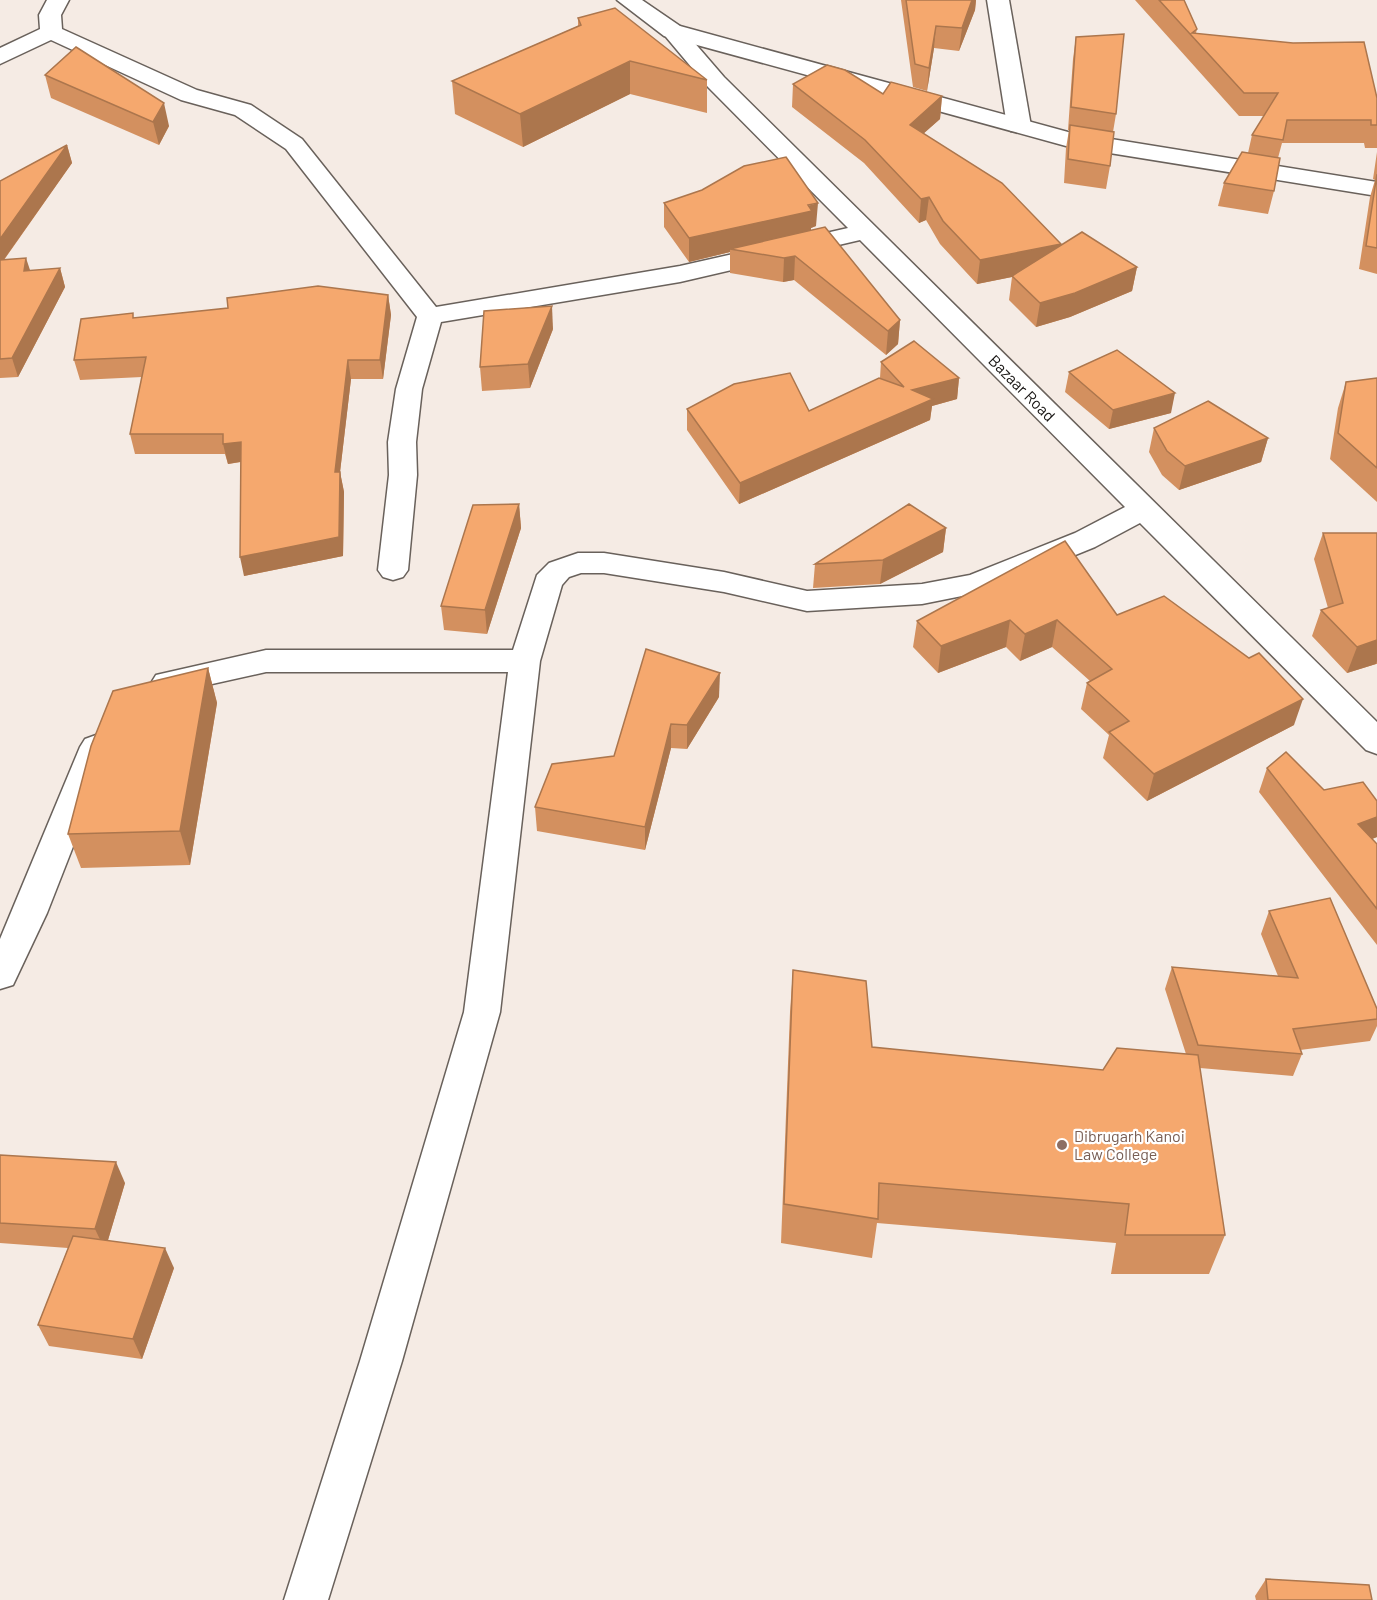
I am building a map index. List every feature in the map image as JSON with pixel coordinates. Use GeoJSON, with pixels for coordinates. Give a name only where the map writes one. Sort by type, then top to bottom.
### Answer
{"type":"FeatureCollection","features":[{"type":"Feature","properties":{"kind":"street"},"geometry":{"type":"LineString","coordinates":[[51,32],[50,15],[57,0]]}},
{"type":"Feature","properties":{"kind":"street"},"geometry":{"type":"LineString","coordinates":[[628,0],[672,31],[1066,139],[1377,189]]}},
{"type":"Feature","properties":{"kind":"street"},"geometry":{"type":"LineString","coordinates":[[998,0],[1019,126]]}},
{"type":"Feature","properties":{"kind":"street","name":"Bazaar Road"},"geometry":{"type":"LineString","coordinates":[[672,31],[716,82],[1377,742]]}},
{"type":"Feature","properties":{"kind":"street"},"geometry":{"type":"LineString","coordinates":[[0,57],[51,32]]}},
{"type":"Feature","properties":{"kind":"street"},"geometry":{"type":"LineString","coordinates":[[51,32],[189,95],[243,110],[294,144],[408,292],[430,316]]}},
{"type":"Feature","properties":{"kind":"street"},"geometry":{"type":"LineString","coordinates":[[430,316],[680,274],[865,231]]}},
{"type":"Feature","properties":{"kind":"street"},"geometry":{"type":"LineString","coordinates":[[393,570],[403,475],[402,442],[409,389],[430,316]]}},
{"type":"Feature","properties":{"kind":"street"},"geometry":{"type":"LineString","coordinates":[[306,1600],[381,1361],[482,1012],[525,661],[548,582],[559,570],[578,563],[604,563],[724,582],[807,601],[922,594],[976,584],[1085,540],[1144,510]]}},
{"type":"Feature","properties":{"kind":"street"},"geometry":{"type":"LineString","coordinates":[[135,694],[145,689],[266,661],[525,661]]}},
{"type":"Feature","properties":{"kind":"street"},"geometry":{"type":"LineString","coordinates":[[0,975],[30,913],[109,716]]}},
{"type":"Feature","properties":{"kind":"building"},"geometry":{"type":"Polygon","coordinates":[[[906,0],[972,0],[962,28],[936,26],[929,68],[915,64],[906,0]]]}},
{"type":"Feature","properties":{"kind":"building"},"geometry":{"type":"Polygon","coordinates":[[[1159,0],[1184,0],[1197,29],[1192,33],[1293,43],[1364,42],[1377,98],[1377,125],[1371,125],[1371,120],[1287,120],[1283,140],[1252,135],[1278,93],[1244,93],[1159,0]]]}},
{"type":"Feature","properties":{"kind":"building"},"geometry":{"type":"Polygon","coordinates":[[[615,8],[707,80],[630,61],[520,114],[452,81],[581,25],[578,18],[615,8]]]}},
{"type":"Feature","properties":{"kind":"building"},"geometry":{"type":"Polygon","coordinates":[[[1124,34],[1116,114],[1071,107],[1076,37],[1124,34]]]}},
{"type":"Feature","properties":{"kind":"building"},"geometry":{"type":"Polygon","coordinates":[[[76,47],[164,103],[153,122],[45,75],[76,47]]]}},
{"type":"Feature","properties":{"kind":"building"},"geometry":{"type":"Polygon","coordinates":[[[827,65],[845,70],[883,94],[891,82],[942,96],[910,125],[1002,183],[1061,244],[980,260],[943,221],[929,197],[921,199],[865,140],[793,84],[827,65]]]}},
{"type":"Feature","properties":{"kind":"building"},"geometry":{"type":"Polygon","coordinates":[[[1070,125],[1114,132],[1110,166],[1068,159],[1070,125]]]}},
{"type":"Feature","properties":{"kind":"building"},"geometry":{"type":"Polygon","coordinates":[[[67,145],[0,239],[0,181],[67,145]]]}},
{"type":"Feature","properties":{"kind":"building"},"geometry":{"type":"Polygon","coordinates":[[[1242,152],[1280,158],[1274,191],[1224,183],[1242,152]]]}},
{"type":"Feature","properties":{"kind":"building"},"geometry":{"type":"Polygon","coordinates":[[[786,157],[818,203],[808,205],[812,211],[689,238],[664,203],[702,190],[744,166],[786,157]]]}},
{"type":"Feature","properties":{"kind":"building"},"geometry":{"type":"Polygon","coordinates":[[[1377,174],[1377,248],[1366,246],[1377,174]]]}},
{"type":"Feature","properties":{"kind":"building"},"geometry":{"type":"Polygon","coordinates":[[[825,227],[900,320],[888,331],[795,256],[784,258],[730,249],[825,227]]]}},
{"type":"Feature","properties":{"kind":"building"},"geometry":{"type":"Polygon","coordinates":[[[1082,232],[1137,267],[1075,293],[1040,303],[1012,276],[1082,232]]]}},
{"type":"Feature","properties":{"kind":"building"},"geometry":{"type":"Polygon","coordinates":[[[26,258],[24,271],[60,268],[12,358],[0,359],[0,260],[26,258]]]}},
{"type":"Feature","properties":{"kind":"building"},"geometry":{"type":"Polygon","coordinates":[[[318,286],[388,295],[380,360],[348,360],[335,472],[340,472],[339,537],[240,557],[241,442],[223,444],[223,434],[130,434],[146,357],[74,360],[81,319],[133,313],[133,318],[228,308],[227,298],[318,286]]]}},
{"type":"Feature","properties":{"kind":"building"},"geometry":{"type":"Polygon","coordinates":[[[552,306],[528,364],[480,367],[484,311],[552,306]]]}},
{"type":"Feature","properties":{"kind":"building"},"geometry":{"type":"Polygon","coordinates":[[[914,341],[959,378],[912,390],[933,399],[740,483],[687,409],[734,384],[790,373],[809,411],[879,378],[904,387],[881,362],[914,341]]]}},
{"type":"Feature","properties":{"kind":"building"},"geometry":{"type":"Polygon","coordinates":[[[1117,350],[1175,393],[1113,410],[1069,372],[1117,350]]]}},
{"type":"Feature","properties":{"kind":"building"},"geometry":{"type":"Polygon","coordinates":[[[1377,378],[1377,468],[1338,433],[1346,382],[1377,378]]]}},
{"type":"Feature","properties":{"kind":"building"},"geometry":{"type":"Polygon","coordinates":[[[1208,401],[1268,438],[1185,466],[1167,451],[1154,428],[1208,401]]]}},
{"type":"Feature","properties":{"kind":"building"},"geometry":{"type":"Polygon","coordinates":[[[519,504],[485,610],[441,606],[473,505],[519,504]]]}},
{"type":"Feature","properties":{"kind":"building"},"geometry":{"type":"Polygon","coordinates":[[[909,504],[946,528],[883,560],[815,564],[909,504]]]}},
{"type":"Feature","properties":{"kind":"building"},"geometry":{"type":"Polygon","coordinates":[[[1323,533],[1377,533],[1377,640],[1357,647],[1321,610],[1343,603],[1323,533]]]}},
{"type":"Feature","properties":{"kind":"building"},"geometry":{"type":"Polygon","coordinates":[[[1065,541],[1117,615],[1164,596],[1249,658],[1259,653],[1303,699],[1154,774],[1109,732],[1129,721],[1087,683],[1112,669],[1057,620],[1025,634],[1010,620],[941,646],[917,621],[1065,541]]]}},
{"type":"Feature","properties":{"kind":"building"},"geometry":{"type":"Polygon","coordinates":[[[646,649],[720,673],[687,725],[671,724],[645,827],[535,807],[552,764],[614,756],[646,649]]]}},
{"type":"Feature","properties":{"kind":"building"},"geometry":{"type":"Polygon","coordinates":[[[208,668],[180,831],[68,834],[91,746],[113,691],[208,668]]]}},
{"type":"Feature","properties":{"kind":"building"},"geometry":{"type":"Polygon","coordinates":[[[1286,752],[1324,790],[1363,782],[1377,801],[1377,817],[1358,824],[1377,844],[1377,909],[1267,768],[1286,752]]]}},
{"type":"Feature","properties":{"kind":"building"},"geometry":{"type":"Polygon","coordinates":[[[1330,898],[1377,1009],[1377,1019],[1293,1029],[1302,1054],[1198,1045],[1172,967],[1298,978],[1269,911],[1330,898]]]}},
{"type":"Feature","properties":{"kind":"building"},"geometry":{"type":"Polygon","coordinates":[[[793,970],[866,981],[872,1047],[1103,1070],[1117,1048],[1198,1055],[1225,1235],[1125,1235],[1129,1204],[879,1183],[878,1219],[784,1204],[793,970]]]}},
{"type":"Feature","properties":{"kind":"building"},"geometry":{"type":"Polygon","coordinates":[[[0,1155],[116,1162],[95,1229],[0,1223],[0,1155]]]}},
{"type":"Feature","properties":{"kind":"building"},"geometry":{"type":"Polygon","coordinates":[[[73,1236],[165,1248],[133,1339],[38,1325],[73,1236]]]}},
{"type":"Feature","properties":{"kind":"building"},"geometry":{"type":"Polygon","coordinates":[[[1266,1579],[1369,1585],[1372,1600],[1268,1600],[1266,1579]]]}},
{"type":"Feature","properties":{"kind":"place","name":"Dibrugarh Kanoi Law College"},"geometry":{"type":"Point","coordinates":[1062,1145]}}]}
